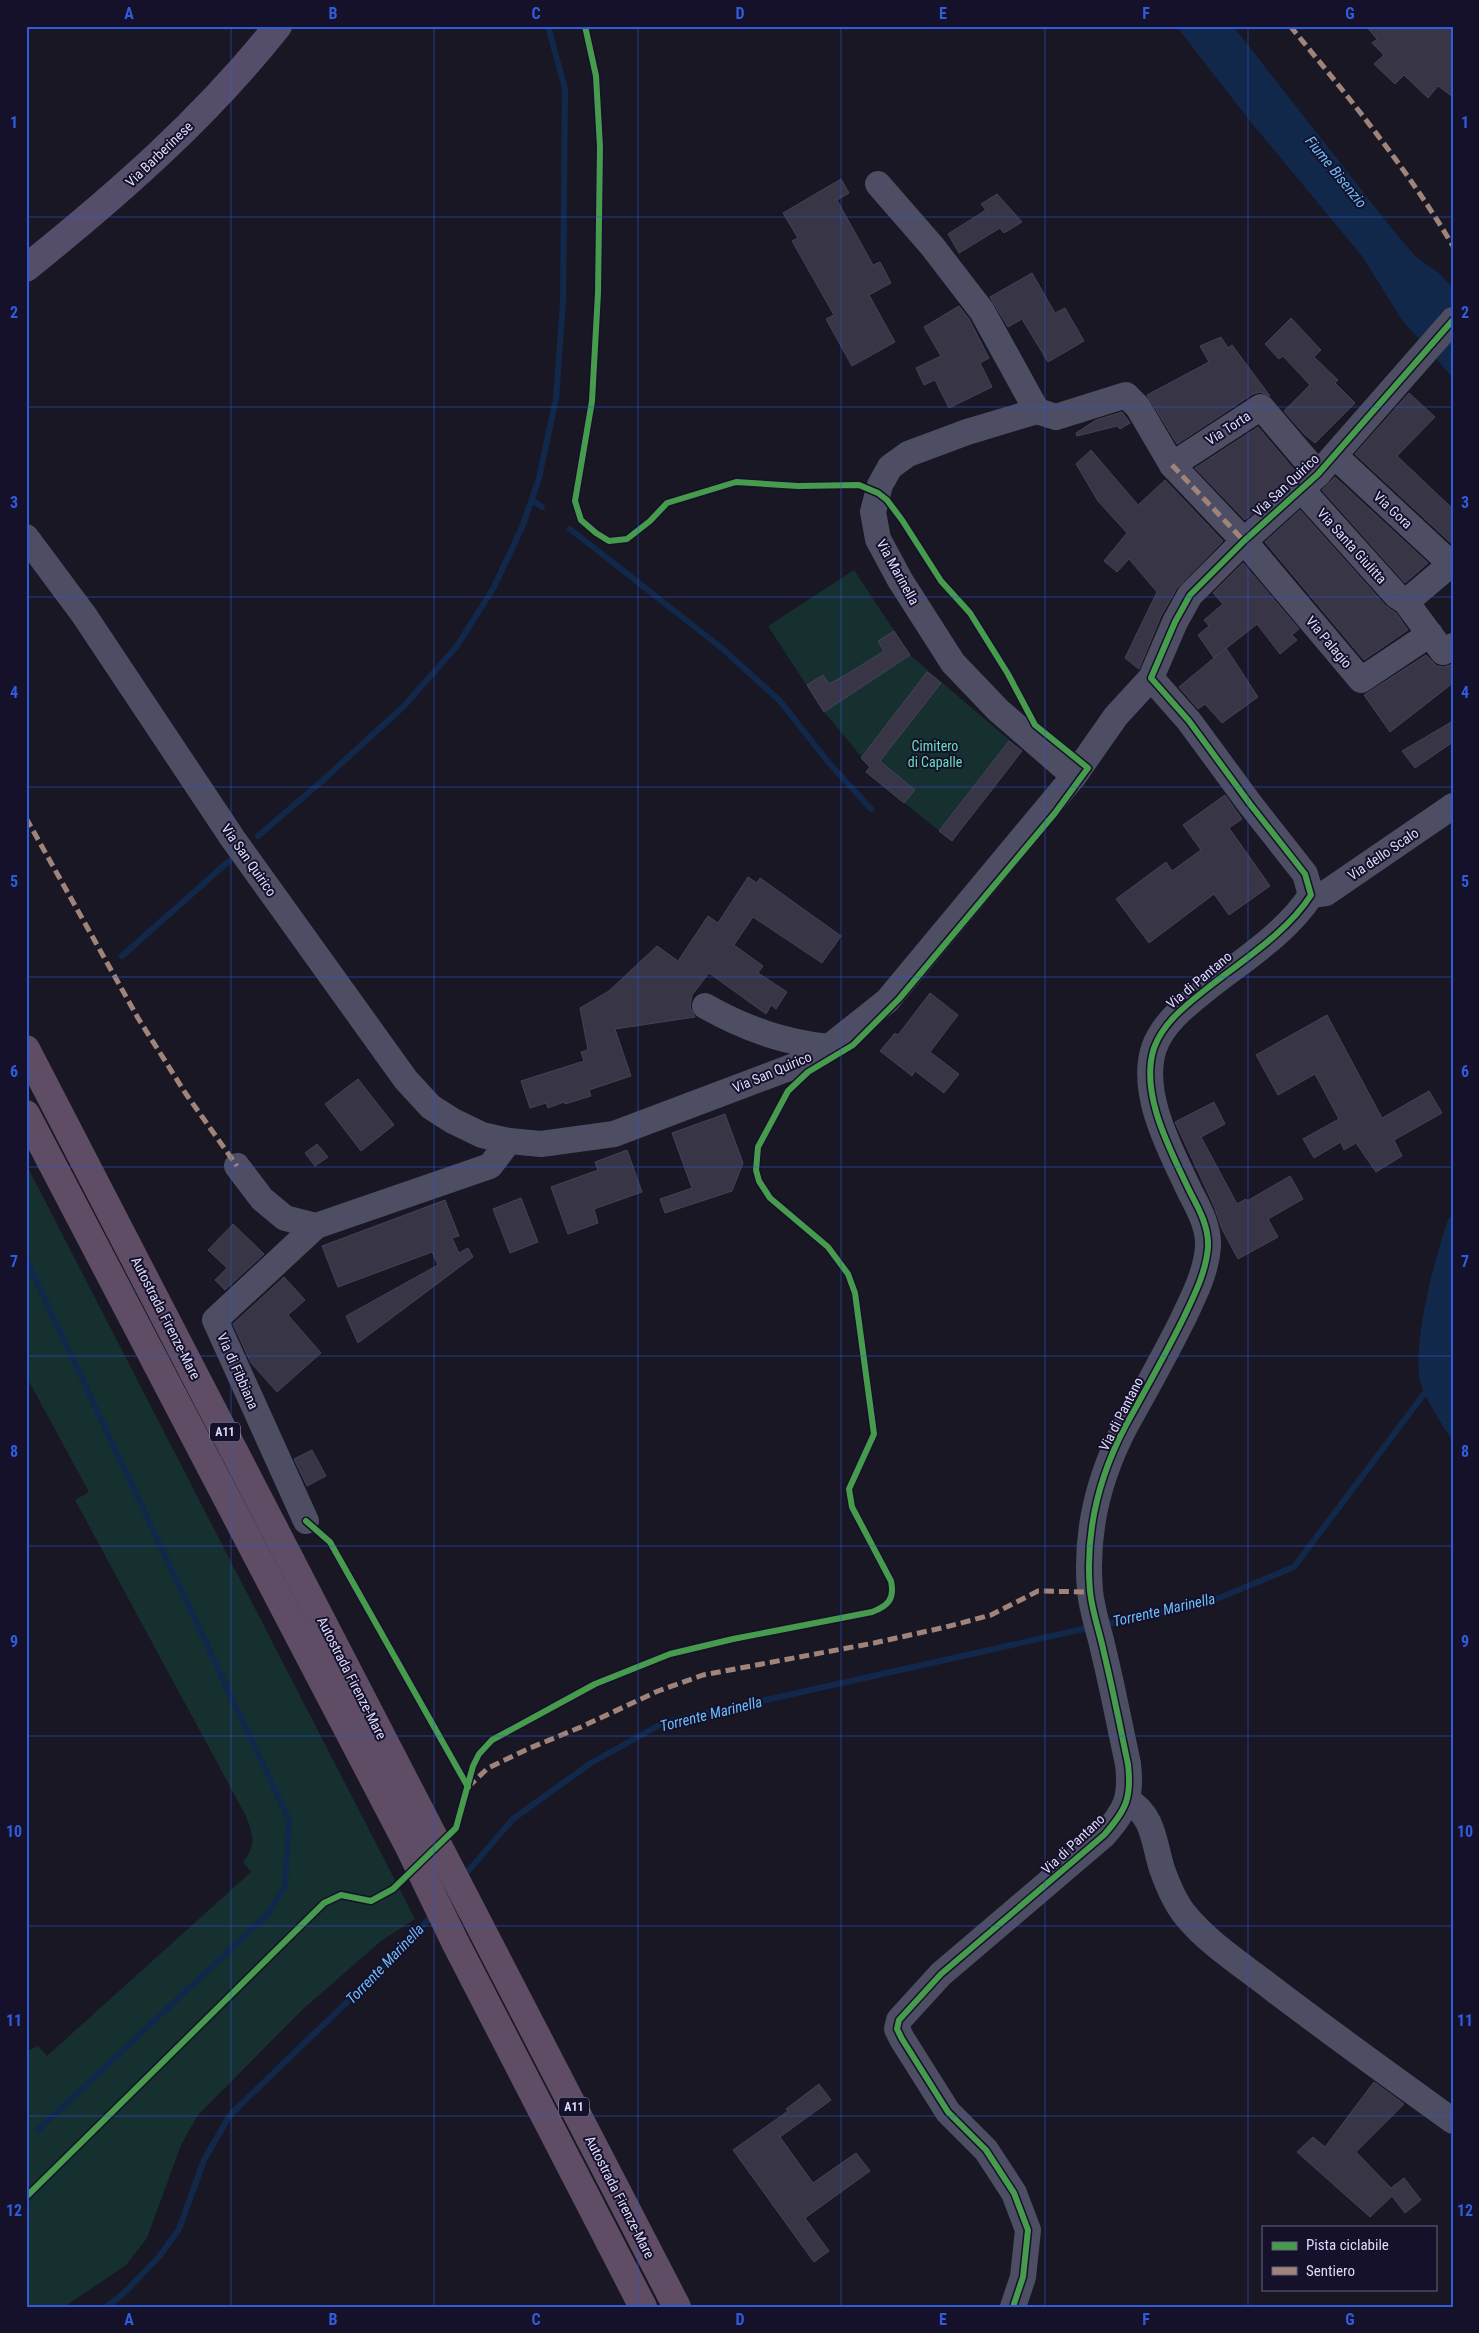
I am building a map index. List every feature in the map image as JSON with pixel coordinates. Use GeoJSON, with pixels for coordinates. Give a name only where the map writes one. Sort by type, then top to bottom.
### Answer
{"type":"FeatureCollection","features":[{"type":"Feature","properties":{"kind":"highway","name":"Autostrada Firenze-Mare"},"geometry":{"type":"LineString","coordinates":[[26,1049],[677,2307]]}},
{"type":"Feature","properties":{"kind":"highway","name":"Autostrada Firenze-Mare"},"geometry":{"type":"LineString","coordinates":[[26,1114],[408,1845],[455,1942],[643,2307]]}},
{"type":"Feature","properties":{"kind":"main road","name":"Via Barberinese"},"geometry":{"type":"LineString","coordinates":[[26,268],[128,184],[199,116],[278,26]]}},
{"type":"Feature","properties":{"kind":"street"},"geometry":{"type":"LineString","coordinates":[[878,184],[932,246],[982,311],[1037,411]]}},
{"type":"Feature","properties":{"kind":"street","name":"Via San Quirico"},"geometry":{"type":"LineString","coordinates":[[26,537],[84,616],[233,839],[406,1080],[431,1107],[453,1122],[482,1135],[509,1141],[541,1144],[614,1134],[797,1065],[829,1047],[887,1001],[1074,776],[1116,716],[1151,678],[1175,622],[1190,595],[1244,541],[1318,473],[1453,320]]}},
{"type":"Feature","properties":{"kind":"street","name":"Via Marinella"},"geometry":{"type":"LineString","coordinates":[[1074,776],[998,710],[954,663],[900,580],[878,539],[873,512],[880,485],[890,467],[908,454],[967,432],[1037,411],[1056,417],[1126,396],[1138,407],[1172,465],[1244,541]]}},
{"type":"Feature","properties":{"kind":"street","name":"Via Torta"},"geometry":{"type":"LineString","coordinates":[[1172,465],[1262,407],[1318,473]]}},
{"type":"Feature","properties":{"kind":"street","name":"Via Gora"},"geometry":{"type":"LineString","coordinates":[[1318,473],[1452,565]]}},
{"type":"Feature","properties":{"kind":"street","name":"Via Santa Giulitta"},"geometry":{"type":"LineString","coordinates":[[1318,473],[1353,549],[1397,596],[1406,602],[1445,651]]}},
{"type":"Feature","properties":{"kind":"street","name":"Via Palagio"},"geometry":{"type":"LineString","coordinates":[[1244,541],[1362,680],[1445,651]]}},
{"type":"Feature","properties":{"kind":"street"},"geometry":{"type":"LineString","coordinates":[[1406,602],[1452,565]]}},
{"type":"Feature","properties":{"kind":"street"},"geometry":{"type":"LineString","coordinates":[[1151,678],[1189,721],[1250,804],[1305,874],[1311,895]]}},
{"type":"Feature","properties":{"kind":"street","name":"Via dello Scalo"},"geometry":{"type":"LineString","coordinates":[[1311,895],[1326,893],[1453,806]]}},
{"type":"Feature","properties":{"kind":"street","name":"Via di Pantano"},"geometry":{"type":"LineString","coordinates":[[1013,2307],[1024,2277],[1028,2230],[1014,2193],[986,2150],[948,2112],[897,2029],[899,2020],[941,1974],[1104,1835],[1119,1818],[1128,1801],[1130,1783],[1128,1764],[1090,1592],[1090,1551],[1094,1512],[1104,1476],[1125,1428],[1162,1362],[1194,1296],[1208,1246],[1204,1220],[1173,1156],[1153,1102],[1149,1067],[1155,1046],[1167,1024],[1188,1003],[1292,920],[1311,895]]}},
{"type":"Feature","properties":{"kind":"street"},"geometry":{"type":"LineString","coordinates":[[705,1006],[746,1027],[796,1043],[829,1047]]}},
{"type":"Feature","properties":{"kind":"street"},"geometry":{"type":"LineString","coordinates":[[237,1166],[262,1199],[285,1218],[316,1226],[490,1166],[509,1141]]}},
{"type":"Feature","properties":{"kind":"street","name":"Via di Fibbiana"},"geometry":{"type":"LineString","coordinates":[[306,1521],[215,1320],[316,1226]]}},
{"type":"Feature","properties":{"kind":"street"},"geometry":{"type":"LineString","coordinates":[[1128,1801],[1137,1806],[1150,1825],[1162,1869],[1176,1901],[1186,1916],[1209,1940],[1453,2121]]}},
{"type":"Feature","properties":{"kind":"green space","name":"Cimitero di Capalle"},"geometry":{"type":"Polygon","coordinates":[[[854,570],[910,655],[1022,751],[952,841],[866,772],[870,767],[824,712],[768,626],[854,570]]]}},
{"type":"Feature","properties":{"kind":"green space"},"geometry":{"type":"Polygon","coordinates":[[[26,1164],[415,1919],[381,1941],[302,2010],[198,2115],[181,2145],[147,2238],[126,2265],[64,2307],[26,2307],[26,2052],[38,2046],[47,2056],[251,1872],[243,1862],[250,1850],[252,1840],[246,1816],[75,1500],[89,1492],[26,1376],[26,1164]]]}},
{"type":"Feature","properties":{"kind":"water","name":"Fiume Bisenzio"},"geometry":{"type":"Polygon","coordinates":[[[1176,26],[1233,26],[1393,230],[1416,257],[1439,273],[1453,288],[1453,378],[1402,320],[1362,256],[1250,121],[1176,26]]]}},
{"type":"Feature","properties":{"kind":"water"},"geometry":{"type":"Polygon","coordinates":[[[1453,1214],[1453,1441],[1425,1395],[1420,1381],[1418,1365],[1422,1323],[1431,1277],[1448,1220],[1453,1214]]]}},
{"type":"Feature","properties":{"kind":"building"},"geometry":{"type":"Polygon","coordinates":[[[1366,26],[1453,26],[1453,97],[1438,86],[1428,98],[1404,75],[1395,84],[1374,64],[1384,55],[1372,43],[1377,39],[1366,26]]]}},
{"type":"Feature","properties":{"kind":"building"},"geometry":{"type":"Polygon","coordinates":[[[841,179],[849,193],[837,200],[873,265],[880,262],[891,283],[869,295],[895,342],[852,366],[826,319],[834,315],[792,241],[798,238],[783,213],[841,179]]]}},
{"type":"Feature","properties":{"kind":"building"},"geometry":{"type":"Polygon","coordinates":[[[997,194],[1022,222],[1004,233],[1000,228],[959,253],[948,234],[986,210],[981,204],[997,194]]]}},
{"type":"Feature","properties":{"kind":"building"},"geometry":{"type":"Polygon","coordinates":[[[1032,273],[1055,313],[1065,308],[1084,341],[1048,362],[1022,319],[1008,327],[990,297],[1032,273]]]}},
{"type":"Feature","properties":{"kind":"building"},"geometry":{"type":"Polygon","coordinates":[[[959,306],[969,319],[989,358],[980,363],[992,387],[949,408],[935,380],[924,385],[916,368],[941,356],[924,327],[959,306]]]}},
{"type":"Feature","properties":{"kind":"building"},"geometry":{"type":"Polygon","coordinates":[[[1291,318],[1321,350],[1314,357],[1338,380],[1335,383],[1355,403],[1315,443],[1304,434],[1284,411],[1310,385],[1283,356],[1279,359],[1265,344],[1291,318]]]}},
{"type":"Feature","properties":{"kind":"building"},"geometry":{"type":"Polygon","coordinates":[[[1221,337],[1228,348],[1232,345],[1270,396],[1260,392],[1253,394],[1177,444],[1147,395],[1209,362],[1200,346],[1221,337]]]}},
{"type":"Feature","properties":{"kind":"building"},"geometry":{"type":"Polygon","coordinates":[[[1409,393],[1435,417],[1397,456],[1453,509],[1453,545],[1355,454],[1409,393]]]}},
{"type":"Feature","properties":{"kind":"building"},"geometry":{"type":"Polygon","coordinates":[[[1122,412],[1130,423],[1120,429],[1117,426],[1077,436],[1076,433],[1096,420],[1122,412]]]}},
{"type":"Feature","properties":{"kind":"building"},"geometry":{"type":"Polygon","coordinates":[[[1258,427],[1297,473],[1245,520],[1195,468],[1258,427]]]}},
{"type":"Feature","properties":{"kind":"building"},"geometry":{"type":"Polygon","coordinates":[[[1091,450],[1138,505],[1165,480],[1223,541],[1177,588],[1161,616],[1139,669],[1125,658],[1157,592],[1129,559],[1117,572],[1104,561],[1127,533],[1098,501],[1076,464],[1091,450]]]}},
{"type":"Feature","properties":{"kind":"building"},"geometry":{"type":"Polygon","coordinates":[[[1335,477],[1428,563],[1405,583],[1322,490],[1335,477]]]}},
{"type":"Feature","properties":{"kind":"building"},"geometry":{"type":"Polygon","coordinates":[[[1300,510],[1386,606],[1396,613],[1408,630],[1364,660],[1265,542],[1300,510]]]}},
{"type":"Feature","properties":{"kind":"building"},"geometry":{"type":"Polygon","coordinates":[[[1243,563],[1299,629],[1292,635],[1297,640],[1280,654],[1257,624],[1214,658],[1198,635],[1209,626],[1204,620],[1223,604],[1213,593],[1243,563]]]}},
{"type":"Feature","properties":{"kind":"building"},"geometry":{"type":"Polygon","coordinates":[[[894,631],[910,655],[824,712],[807,685],[823,675],[829,684],[849,673],[884,651],[878,641],[894,631]]]}},
{"type":"Feature","properties":{"kind":"building"},"geometry":{"type":"Polygon","coordinates":[[[1226,648],[1258,697],[1222,723],[1205,704],[1198,709],[1179,687],[1226,648]]]}},
{"type":"Feature","properties":{"kind":"building"},"geometry":{"type":"Polygon","coordinates":[[[1426,655],[1437,666],[1444,667],[1453,664],[1453,683],[1390,732],[1364,695],[1426,655]]]}},
{"type":"Feature","properties":{"kind":"building"},"geometry":{"type":"Polygon","coordinates":[[[927,672],[941,683],[880,761],[915,790],[904,803],[866,772],[870,767],[861,758],[927,672]]]}},
{"type":"Feature","properties":{"kind":"building"},"geometry":{"type":"Polygon","coordinates":[[[1453,721],[1453,742],[1415,768],[1402,751],[1453,721]]]}},
{"type":"Feature","properties":{"kind":"building"},"geometry":{"type":"Polygon","coordinates":[[[1009,741],[1022,751],[952,841],[939,831],[1009,741]]]}},
{"type":"Feature","properties":{"kind":"building"},"geometry":{"type":"Polygon","coordinates":[[[1225,795],[1242,819],[1229,828],[1270,886],[1229,915],[1214,894],[1149,943],[1116,899],[1166,862],[1172,871],[1201,850],[1183,825],[1225,795]]]}},
{"type":"Feature","properties":{"kind":"building"},"geometry":{"type":"Polygon","coordinates":[[[748,877],[757,883],[760,878],[841,936],[822,963],[753,917],[734,945],[763,966],[758,973],[787,992],[776,1009],[771,1005],[766,1014],[709,973],[692,995],[690,1007],[695,1017],[615,1029],[631,1076],[589,1090],[591,1096],[548,1108],[546,1103],[530,1108],[521,1081],[584,1061],[581,1052],[588,1050],[580,1008],[609,991],[657,946],[678,961],[708,916],[718,923],[748,877]]]}},
{"type":"Feature","properties":{"kind":"building"},"geometry":{"type":"Polygon","coordinates":[[[930,993],[958,1015],[930,1052],[959,1074],[944,1093],[915,1071],[912,1076],[880,1051],[895,1033],[898,1035],[930,993]]]}},
{"type":"Feature","properties":{"kind":"building"},"geometry":{"type":"Polygon","coordinates":[[[1327,1015],[1382,1118],[1429,1091],[1442,1113],[1394,1140],[1402,1156],[1376,1172],[1356,1143],[1344,1150],[1341,1142],[1314,1158],[1303,1139],[1339,1119],[1315,1074],[1278,1095],[1256,1055],[1327,1015]]]}},
{"type":"Feature","properties":{"kind":"building"},"geometry":{"type":"Polygon","coordinates":[[[358,1079],[394,1125],[361,1151],[325,1104],[358,1079]]]}},
{"type":"Feature","properties":{"kind":"building"},"geometry":{"type":"Polygon","coordinates":[[[1214,1102],[1225,1124],[1201,1137],[1237,1204],[1246,1199],[1247,1201],[1290,1176],[1303,1199],[1268,1219],[1278,1237],[1238,1259],[1222,1229],[1214,1206],[1175,1122],[1214,1102]]]}},
{"type":"Feature","properties":{"kind":"building"},"geometry":{"type":"Polygon","coordinates":[[[725,1114],[743,1163],[732,1191],[665,1213],[660,1199],[692,1188],[672,1133],[725,1114]]]}},
{"type":"Feature","properties":{"kind":"building"},"geometry":{"type":"Polygon","coordinates":[[[317,1144],[328,1157],[315,1166],[305,1153],[317,1144]]]}},
{"type":"Feature","properties":{"kind":"building"},"geometry":{"type":"Polygon","coordinates":[[[627,1150],[642,1192],[594,1209],[598,1223],[568,1234],[551,1187],[598,1170],[595,1162],[627,1150]]]}},
{"type":"Feature","properties":{"kind":"building"},"geometry":{"type":"Polygon","coordinates":[[[521,1198],[538,1242],[510,1253],[493,1209],[521,1198]]]}},
{"type":"Feature","properties":{"kind":"building"},"geometry":{"type":"Polygon","coordinates":[[[445,1200],[459,1236],[452,1238],[459,1253],[468,1248],[473,1257],[358,1343],[346,1316],[438,1265],[432,1252],[338,1287],[322,1246],[445,1200]]]}},
{"type":"Feature","properties":{"kind":"building"},"geometry":{"type":"Polygon","coordinates":[[[233,1224],[264,1254],[225,1290],[215,1280],[227,1268],[208,1250],[233,1224]]]}},
{"type":"Feature","properties":{"kind":"building"},"geometry":{"type":"Polygon","coordinates":[[[284,1277],[305,1300],[288,1315],[321,1353],[277,1392],[251,1363],[233,1324],[284,1277]]]}},
{"type":"Feature","properties":{"kind":"building"},"geometry":{"type":"Polygon","coordinates":[[[312,1450],[326,1476],[307,1486],[294,1459],[312,1450]]]}},
{"type":"Feature","properties":{"kind":"building"},"geometry":{"type":"Polygon","coordinates":[[[1374,2082],[1404,2104],[1356,2152],[1391,2188],[1404,2178],[1421,2200],[1405,2213],[1392,2196],[1370,2217],[1297,2152],[1313,2137],[1325,2147],[1374,2082]]]}},
{"type":"Feature","properties":{"kind":"building"},"geometry":{"type":"Polygon","coordinates":[[[819,2084],[831,2100],[780,2137],[813,2183],[856,2153],[870,2171],[805,2218],[829,2251],[814,2262],[733,2150],[788,2111],[786,2109],[819,2084]]]}},
{"type":"Feature","properties":{"kind":"waterway"},"geometry":{"type":"LineString","coordinates":[[258,836],[404,706],[457,646],[494,587],[523,525],[539,478],[556,399],[563,302],[565,89],[548,26]]}},
{"type":"Feature","properties":{"kind":"waterway"},"geometry":{"type":"LineString","coordinates":[[532,500],[542,507]]}},
{"type":"Feature","properties":{"kind":"waterway"},"geometry":{"type":"LineString","coordinates":[[570,529],[723,649],[780,701],[829,763],[871,809]]}},
{"type":"Feature","properties":{"kind":"waterway"},"geometry":{"type":"LineString","coordinates":[[122,956],[229,861]]}},
{"type":"Feature","properties":{"kind":"waterway"},"geometry":{"type":"LineString","coordinates":[[26,1259],[289,1820],[285,1886],[267,1915],[38,2130]]}},
{"type":"Feature","properties":{"kind":"waterway","name":"Torrente Marinella"},"geometry":{"type":"LineString","coordinates":[[1102,1625],[1214,1600],[1294,1567],[1430,1386]]}},
{"type":"Feature","properties":{"kind":"waterway","name":"Torrente Marinella"},"geometry":{"type":"LineString","coordinates":[[463,1877],[513,1819],[591,1763],[663,1723],[1092,1627]]}},
{"type":"Feature","properties":{"kind":"waterway","name":"Torrente Marinella"},"geometry":{"type":"LineString","coordinates":[[106,2307],[122,2295],[159,2257],[179,2229],[204,2160],[230,2115],[405,1946],[433,1914]]}},
{"type":"Feature","properties":{"kind":"marked path"},"geometry":{"type":"LineString","coordinates":[[1290,26],[1397,161],[1453,246]]}},
{"type":"Feature","properties":{"kind":"marked path"},"geometry":{"type":"LineString","coordinates":[[1172,465],[1244,541]]}},
{"type":"Feature","properties":{"kind":"marked path"},"geometry":{"type":"LineString","coordinates":[[26,818],[138,1018],[186,1094],[237,1166]]}},
{"type":"Feature","properties":{"kind":"marked path"},"geometry":{"type":"LineString","coordinates":[[468,1787],[488,1768],[658,1691],[703,1675],[874,1643],[946,1627],[991,1615],[1038,1591],[1090,1592]]}},
{"type":"Feature","properties":{"kind":"cycle path"},"geometry":{"type":"LineString","coordinates":[[26,2197],[324,1903],[341,1895],[371,1901],[393,1889],[456,1828],[473,1766],[479,1754],[492,1740],[595,1684],[670,1654],[733,1639],[872,1612],[886,1604],[891,1597],[891,1581],[852,1507],[849,1489],[874,1434],[855,1293],[848,1274],[828,1247],[770,1198],[759,1181],[756,1170],[758,1147],[788,1091],[808,1072],[853,1045],[899,999],[1055,813],[1088,768],[1035,725],[1008,674],[970,613],[941,581],[902,520],[887,500],[878,493],[859,485],[798,486],[736,482],[667,503],[650,521],[627,539],[609,541],[581,520],[575,501],[592,401],[598,293],[600,147],[596,76],[585,26]]}},
{"type":"Feature","properties":{"kind":"cycle path"},"geometry":{"type":"LineString","coordinates":[[1013,2307],[1023,2277],[1028,2230],[1014,2193],[986,2150],[948,2112],[897,2029],[899,2020],[941,1974],[1104,1835],[1118,1818],[1126,1803],[1129,1786],[1128,1764],[1090,1591],[1089,1569],[1092,1526],[1101,1485],[1116,1444],[1190,1303],[1202,1276],[1208,1247],[1207,1232],[1203,1218],[1174,1159],[1159,1122],[1154,1103],[1150,1066],[1158,1039],[1175,1016],[1197,996],[1248,958],[1276,934],[1301,909],[1311,895],[1305,874],[1250,804],[1189,721],[1151,678],[1175,622],[1190,595],[1244,541],[1318,474],[1453,320]]}},
{"type":"Feature","properties":{"kind":"cycle path"},"geometry":{"type":"LineString","coordinates":[[306,1521],[330,1542],[468,1787]]}}]}
